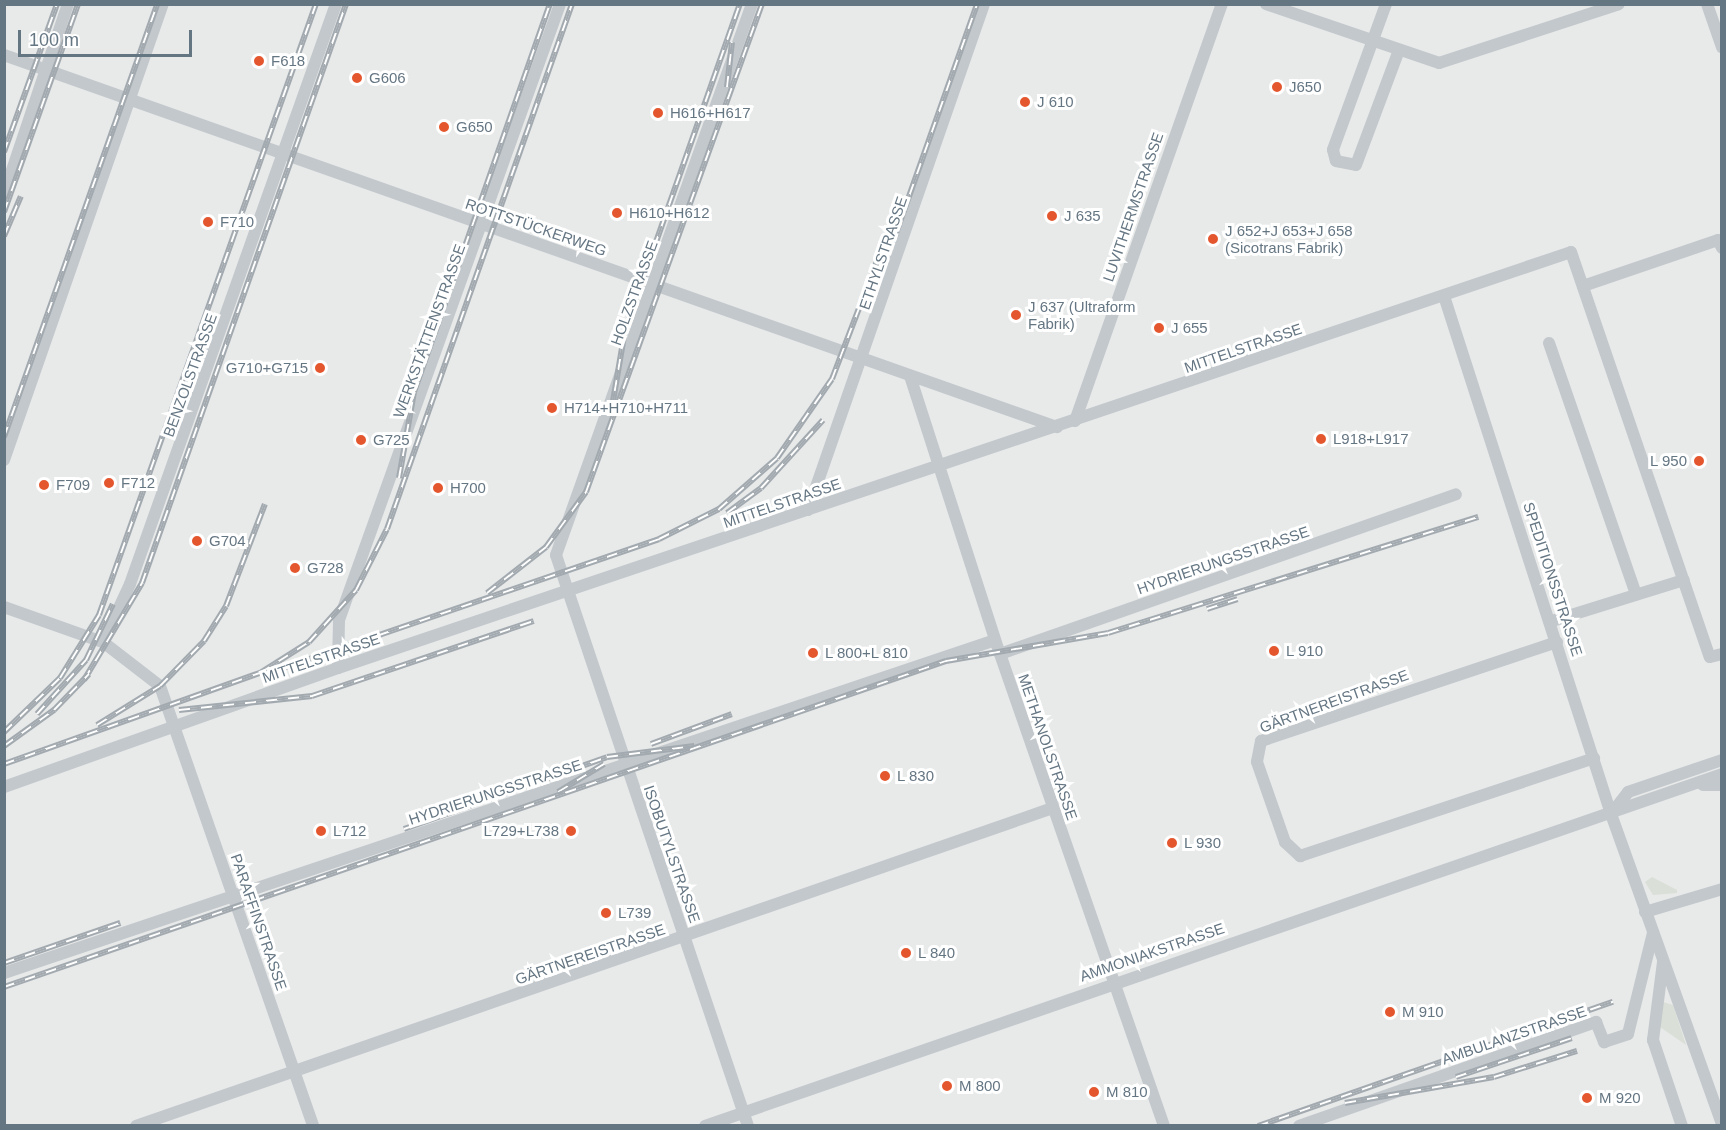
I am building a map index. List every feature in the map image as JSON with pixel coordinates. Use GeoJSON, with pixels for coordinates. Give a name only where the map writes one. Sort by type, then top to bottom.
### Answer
{"type":"FeatureCollection","features":[{"type":"Feature","properties":{"kind":"street"},"geometry":{"type":"LineString","coordinates":[[4,194],[68,4]]}},
{"type":"Feature","properties":{"kind":"street"},"geometry":{"type":"LineString","coordinates":[[4,460],[163,4]]}},
{"type":"Feature","properties":{"kind":"street","name":"BENZOLSTRASSE"},"geometry":{"type":"LineString","coordinates":[[103,642],[130,584],[286,156],[336,4]]}},
{"type":"Feature","properties":{"kind":"street","name":"WERKSTÄTTENSTRASSE"},"geometry":{"type":"LineString","coordinates":[[338,668],[339,620],[484,224],[560,4]]}},
{"type":"Feature","properties":{"kind":"street","name":"HOLZSTRASSE"},"geometry":{"type":"LineString","coordinates":[[569,591],[556,555],[752,4]]}},
{"type":"Feature","properties":{"kind":"street","name":"ETHYLSTRASSE"},"geometry":{"type":"LineString","coordinates":[[808,510],[984,4]]}},
{"type":"Feature","properties":{"kind":"street","name":"LUVITHERMSTRASSE"},"geometry":{"type":"LineString","coordinates":[[1075,421],[1222,4]]}},
{"type":"Feature","properties":{"kind":"street"},"geometry":{"type":"LineString","coordinates":[[1266,4],[1439,63],[1618,5]]}},
{"type":"Feature","properties":{"kind":"street"},"geometry":{"type":"LineString","coordinates":[[1386,4],[1333,150],[1336,161],[1347,166],[1356,165],[1399,50]]}},
{"type":"Feature","properties":{"kind":"street"},"geometry":{"type":"LineString","coordinates":[[1707,4],[1722,47]]}},
{"type":"Feature","properties":{"kind":"street","name":"ROTTSTÜCKERWEG"},"geometry":{"type":"LineString","coordinates":[[4,55],[1057,427]]}},
{"type":"Feature","properties":{"kind":"street"},"geometry":{"type":"LineString","coordinates":[[1722,248],[1718,240],[1583,286],[1710,657],[1722,654]]}},
{"type":"Feature","properties":{"kind":"street","name":"MITTELSTRASSE"},"geometry":{"type":"LineString","coordinates":[[4,787],[177,728],[338,668],[1571,252],[1583,286]]}},
{"type":"Feature","properties":{"kind":"street","name":"SPEDITIONSSTRASSE"},"geometry":{"type":"LineString","coordinates":[[1444,296],[1552,621],[1611,814],[1722,1124]]}},
{"type":"Feature","properties":{"kind":"street"},"geometry":{"type":"LineString","coordinates":[[1549,343],[1636,594]]}},
{"type":"Feature","properties":{"kind":"street","name":"METHANOLSTRASSE"},"geometry":{"type":"LineString","coordinates":[[910,376],[995,640],[1164,1125]]}},
{"type":"Feature","properties":{"kind":"street","name":"HYDRIERUNGSSTRASSE"},"geometry":{"type":"LineString","coordinates":[[1000,654],[1456,494]]}},
{"type":"Feature","properties":{"kind":"street"},"geometry":{"type":"LineString","coordinates":[[1552,621],[1684,580]]}},
{"type":"Feature","properties":{"kind":"street","name":"ISOBUTYLSTRASSE"},"geometry":{"type":"LineString","coordinates":[[569,591],[748,1125]]}},
{"type":"Feature","properties":{"kind":"street"},"geometry":{"type":"LineString","coordinates":[[4,607],[103,642],[152,676],[177,728]]}},
{"type":"Feature","properties":{"kind":"street","name":"HYDRIERUNGSSTRASSE"},"geometry":{"type":"LineString","coordinates":[[4,973],[995,640]]}},
{"type":"Feature","properties":{"kind":"street","name":"GÄRTNEREISTRASSE"},"geometry":{"type":"LineString","coordinates":[[1557,642],[1261,741],[1257,762],[1285,842],[1300,856],[1594,758]]}},
{"type":"Feature","properties":{"kind":"street","name":"PARAFFINSTRASSE"},"geometry":{"type":"LineString","coordinates":[[177,728],[313,1125]]}},
{"type":"Feature","properties":{"kind":"street"},"geometry":{"type":"LineString","coordinates":[[1611,814],[1628,792],[1722,760]]}},
{"type":"Feature","properties":{"kind":"street","name":"AMMONIAKSTRASSE"},"geometry":{"type":"LineString","coordinates":[[1690,771],[1705,782],[1722,785]]}},
{"type":"Feature","properties":{"kind":"street","name":"AMMONIAKSTRASSE"},"geometry":{"type":"LineString","coordinates":[[705,1125],[1114,981],[1705,782],[1722,774]]}},
{"type":"Feature","properties":{"kind":"street","name":"GÄRTNEREISTRASSE"},"geometry":{"type":"LineString","coordinates":[[136,1125],[685,938],[1053,808]]}},
{"type":"Feature","properties":{"kind":"street"},"geometry":{"type":"LineString","coordinates":[[1646,912],[1722,889]]}},
{"type":"Feature","properties":{"kind":"street","name":"AMBULANZSTRASSE"},"geometry":{"type":"LineString","coordinates":[[1299,1125],[1596,1022],[1604,1042],[1628,1034],[1654,932]]}},
{"type":"Feature","properties":{"kind":"street"},"geometry":{"type":"LineString","coordinates":[[1663,960],[1653,1040],[1682,1125]]}},
{"type":"Feature","properties":{"kind":"shaded area"},"geometry":{"type":"Polygon","coordinates":[[[5,5],[1721,5],[1721,1126],[5,1126],[5,5]]]}},
{"type":"Feature","properties":{"kind":"shaded area"},"geometry":{"type":"Polygon","coordinates":[[[1652,877],[1677,890],[1677,893],[1653,895],[1645,882],[1652,877]]]}},
{"type":"Feature","properties":{"kind":"shaded area"},"geometry":{"type":"Polygon","coordinates":[[[1663,1002],[1673,1005],[1686,1045],[1660,1027],[1663,1002]]]}},
{"type":"Feature","properties":{"kind":"railway"},"geometry":{"type":"LineString","coordinates":[[4,152],[57,4]]}},
{"type":"Feature","properties":{"kind":"railway"},"geometry":{"type":"LineString","coordinates":[[4,212],[78,4]]}},
{"type":"Feature","properties":{"kind":"railway"},"geometry":{"type":"LineString","coordinates":[[4,437],[157,4]]}},
{"type":"Feature","properties":{"kind":"railway"},"geometry":{"type":"LineString","coordinates":[[4,732],[60,678],[99,615],[316,4]]}},
{"type":"Feature","properties":{"kind":"railway"},"geometry":{"type":"LineString","coordinates":[[84,680],[142,583],[346,4]]}},
{"type":"Feature","properties":{"kind":"railway"},"geometry":{"type":"LineString","coordinates":[[399,478],[414,392],[550,4]]}},
{"type":"Feature","properties":{"kind":"railway"},"geometry":{"type":"LineString","coordinates":[[4,764],[260,673],[309,642],[356,590],[387,529],[572,4]]}},
{"type":"Feature","properties":{"kind":"railway"},"geometry":{"type":"LineString","coordinates":[[611,413],[625,330],[740,4]]}},
{"type":"Feature","properties":{"kind":"railway"},"geometry":{"type":"LineString","coordinates":[[487,593],[546,547],[586,492],[762,4]]}},
{"type":"Feature","properties":{"kind":"railway"},"geometry":{"type":"LineString","coordinates":[[895,236],[977,4]]}},
{"type":"Feature","properties":{"kind":"railway"},"geometry":{"type":"LineString","coordinates":[[727,87],[732,42]]}},
{"type":"Feature","properties":{"kind":"railway"},"geometry":{"type":"LineString","coordinates":[[4,236],[21,196]]}},
{"type":"Feature","properties":{"kind":"railway"},"geometry":{"type":"LineString","coordinates":[[274,671],[659,539],[719,509],[777,458],[832,379],[892,222]]}},
{"type":"Feature","properties":{"kind":"railway"},"geometry":{"type":"LineString","coordinates":[[727,513],[761,488],[823,420]]}},
{"type":"Feature","properties":{"kind":"railway"},"geometry":{"type":"LineString","coordinates":[[97,725],[160,686],[204,641],[226,606],[265,504]]}},
{"type":"Feature","properties":{"kind":"railway"},"geometry":{"type":"LineString","coordinates":[[4,987],[946,661],[1108,633],[1478,517]]}},
{"type":"Feature","properties":{"kind":"railway"},"geometry":{"type":"LineString","coordinates":[[1207,609],[1237,599]]}},
{"type":"Feature","properties":{"kind":"railway"},"geometry":{"type":"LineString","coordinates":[[37,714],[86,660],[113,604]]}},
{"type":"Feature","properties":{"kind":"railway"},"geometry":{"type":"LineString","coordinates":[[179,710],[312,696],[534,621]]}},
{"type":"Feature","properties":{"kind":"railway"},"geometry":{"type":"LineString","coordinates":[[4,746],[54,710],[89,674]]}},
{"type":"Feature","properties":{"kind":"railway"},"geometry":{"type":"LineString","coordinates":[[651,744],[732,714]]}},
{"type":"Feature","properties":{"kind":"railway"},"geometry":{"type":"LineString","coordinates":[[404,829],[607,757],[694,746]]}},
{"type":"Feature","properties":{"kind":"railway"},"geometry":{"type":"LineString","coordinates":[[558,792],[604,764]]}},
{"type":"Feature","properties":{"kind":"railway"},"geometry":{"type":"LineString","coordinates":[[4,963],[120,923]]}},
{"type":"Feature","properties":{"kind":"railway"},"geometry":{"type":"LineString","coordinates":[[1258,1126],[1613,1002]]}},
{"type":"Feature","properties":{"kind":"railway"},"geometry":{"type":"LineString","coordinates":[[1456,1077],[1572,1038]]}},
{"type":"Feature","properties":{"kind":"railway"},"geometry":{"type":"LineString","coordinates":[[1345,1103],[1494,1077],[1577,1051]]}},
{"type":"Feature","properties":{"kind":"place","name":"F618"},"geometry":{"type":"Point","coordinates":[259,61]}},
{"type":"Feature","properties":{"kind":"place","name":"G606"},"geometry":{"type":"Point","coordinates":[357,78]}},
{"type":"Feature","properties":{"kind":"place","name":"J650"},"geometry":{"type":"Point","coordinates":[1277,87]}},
{"type":"Feature","properties":{"kind":"place","name":"J 610"},"geometry":{"type":"Point","coordinates":[1025,102]}},
{"type":"Feature","properties":{"kind":"place","name":"H616+H617"},"geometry":{"type":"Point","coordinates":[658,113]}},
{"type":"Feature","properties":{"kind":"place","name":"G650"},"geometry":{"type":"Point","coordinates":[444,127]}},
{"type":"Feature","properties":{"kind":"place","name":"H610+H612"},"geometry":{"type":"Point","coordinates":[617,213]}},
{"type":"Feature","properties":{"kind":"place","name":"J 635"},"geometry":{"type":"Point","coordinates":[1052,216]}},
{"type":"Feature","properties":{"kind":"place","name":"F710"},"geometry":{"type":"Point","coordinates":[208,222]}},
{"type":"Feature","properties":{"kind":"place","name":"J 652+J 653+J 658 (Sicotrans Fabrik)"},"geometry":{"type":"Point","coordinates":[1213,239]}},
{"type":"Feature","properties":{"kind":"place","name":"J 637 (Ultraform Fabrik)"},"geometry":{"type":"Point","coordinates":[1016,315]}},
{"type":"Feature","properties":{"kind":"place","name":"J 655"},"geometry":{"type":"Point","coordinates":[1159,328]}},
{"type":"Feature","properties":{"kind":"place","name":"G710+G715"},"geometry":{"type":"Point","coordinates":[320,368]}},
{"type":"Feature","properties":{"kind":"place","name":"H714+H710+H711"},"geometry":{"type":"Point","coordinates":[552,408]}},
{"type":"Feature","properties":{"kind":"place","name":"L918+L917"},"geometry":{"type":"Point","coordinates":[1321,439]}},
{"type":"Feature","properties":{"kind":"place","name":"G725"},"geometry":{"type":"Point","coordinates":[361,440]}},
{"type":"Feature","properties":{"kind":"place","name":"L 950"},"geometry":{"type":"Point","coordinates":[1699,461]}},
{"type":"Feature","properties":{"kind":"place","name":"F712"},"geometry":{"type":"Point","coordinates":[109,483]}},
{"type":"Feature","properties":{"kind":"place","name":"F709"},"geometry":{"type":"Point","coordinates":[44,485]}},
{"type":"Feature","properties":{"kind":"place","name":"H700"},"geometry":{"type":"Point","coordinates":[438,488]}},
{"type":"Feature","properties":{"kind":"place","name":"G704"},"geometry":{"type":"Point","coordinates":[197,541]}},
{"type":"Feature","properties":{"kind":"place","name":"G728"},"geometry":{"type":"Point","coordinates":[295,568]}},
{"type":"Feature","properties":{"kind":"place","name":"L 910"},"geometry":{"type":"Point","coordinates":[1274,651]}},
{"type":"Feature","properties":{"kind":"place","name":"L 800+L 810"},"geometry":{"type":"Point","coordinates":[813,653]}},
{"type":"Feature","properties":{"kind":"place","name":"L 830"},"geometry":{"type":"Point","coordinates":[885,776]}},
{"type":"Feature","properties":{"kind":"place","name":"L712"},"geometry":{"type":"Point","coordinates":[321,831]}},
{"type":"Feature","properties":{"kind":"place","name":"L729+L738"},"geometry":{"type":"Point","coordinates":[571,831]}},
{"type":"Feature","properties":{"kind":"place","name":"L 930"},"geometry":{"type":"Point","coordinates":[1172,843]}},
{"type":"Feature","properties":{"kind":"place","name":"L739"},"geometry":{"type":"Point","coordinates":[606,913]}},
{"type":"Feature","properties":{"kind":"place","name":"L 840"},"geometry":{"type":"Point","coordinates":[906,953]}},
{"type":"Feature","properties":{"kind":"place","name":"M 910"},"geometry":{"type":"Point","coordinates":[1390,1012]}},
{"type":"Feature","properties":{"kind":"place","name":"M 800"},"geometry":{"type":"Point","coordinates":[947,1086]}},
{"type":"Feature","properties":{"kind":"place","name":"M 810"},"geometry":{"type":"Point","coordinates":[1094,1092]}},
{"type":"Feature","properties":{"kind":"place","name":"M 920"},"geometry":{"type":"Point","coordinates":[1587,1098]}}]}
